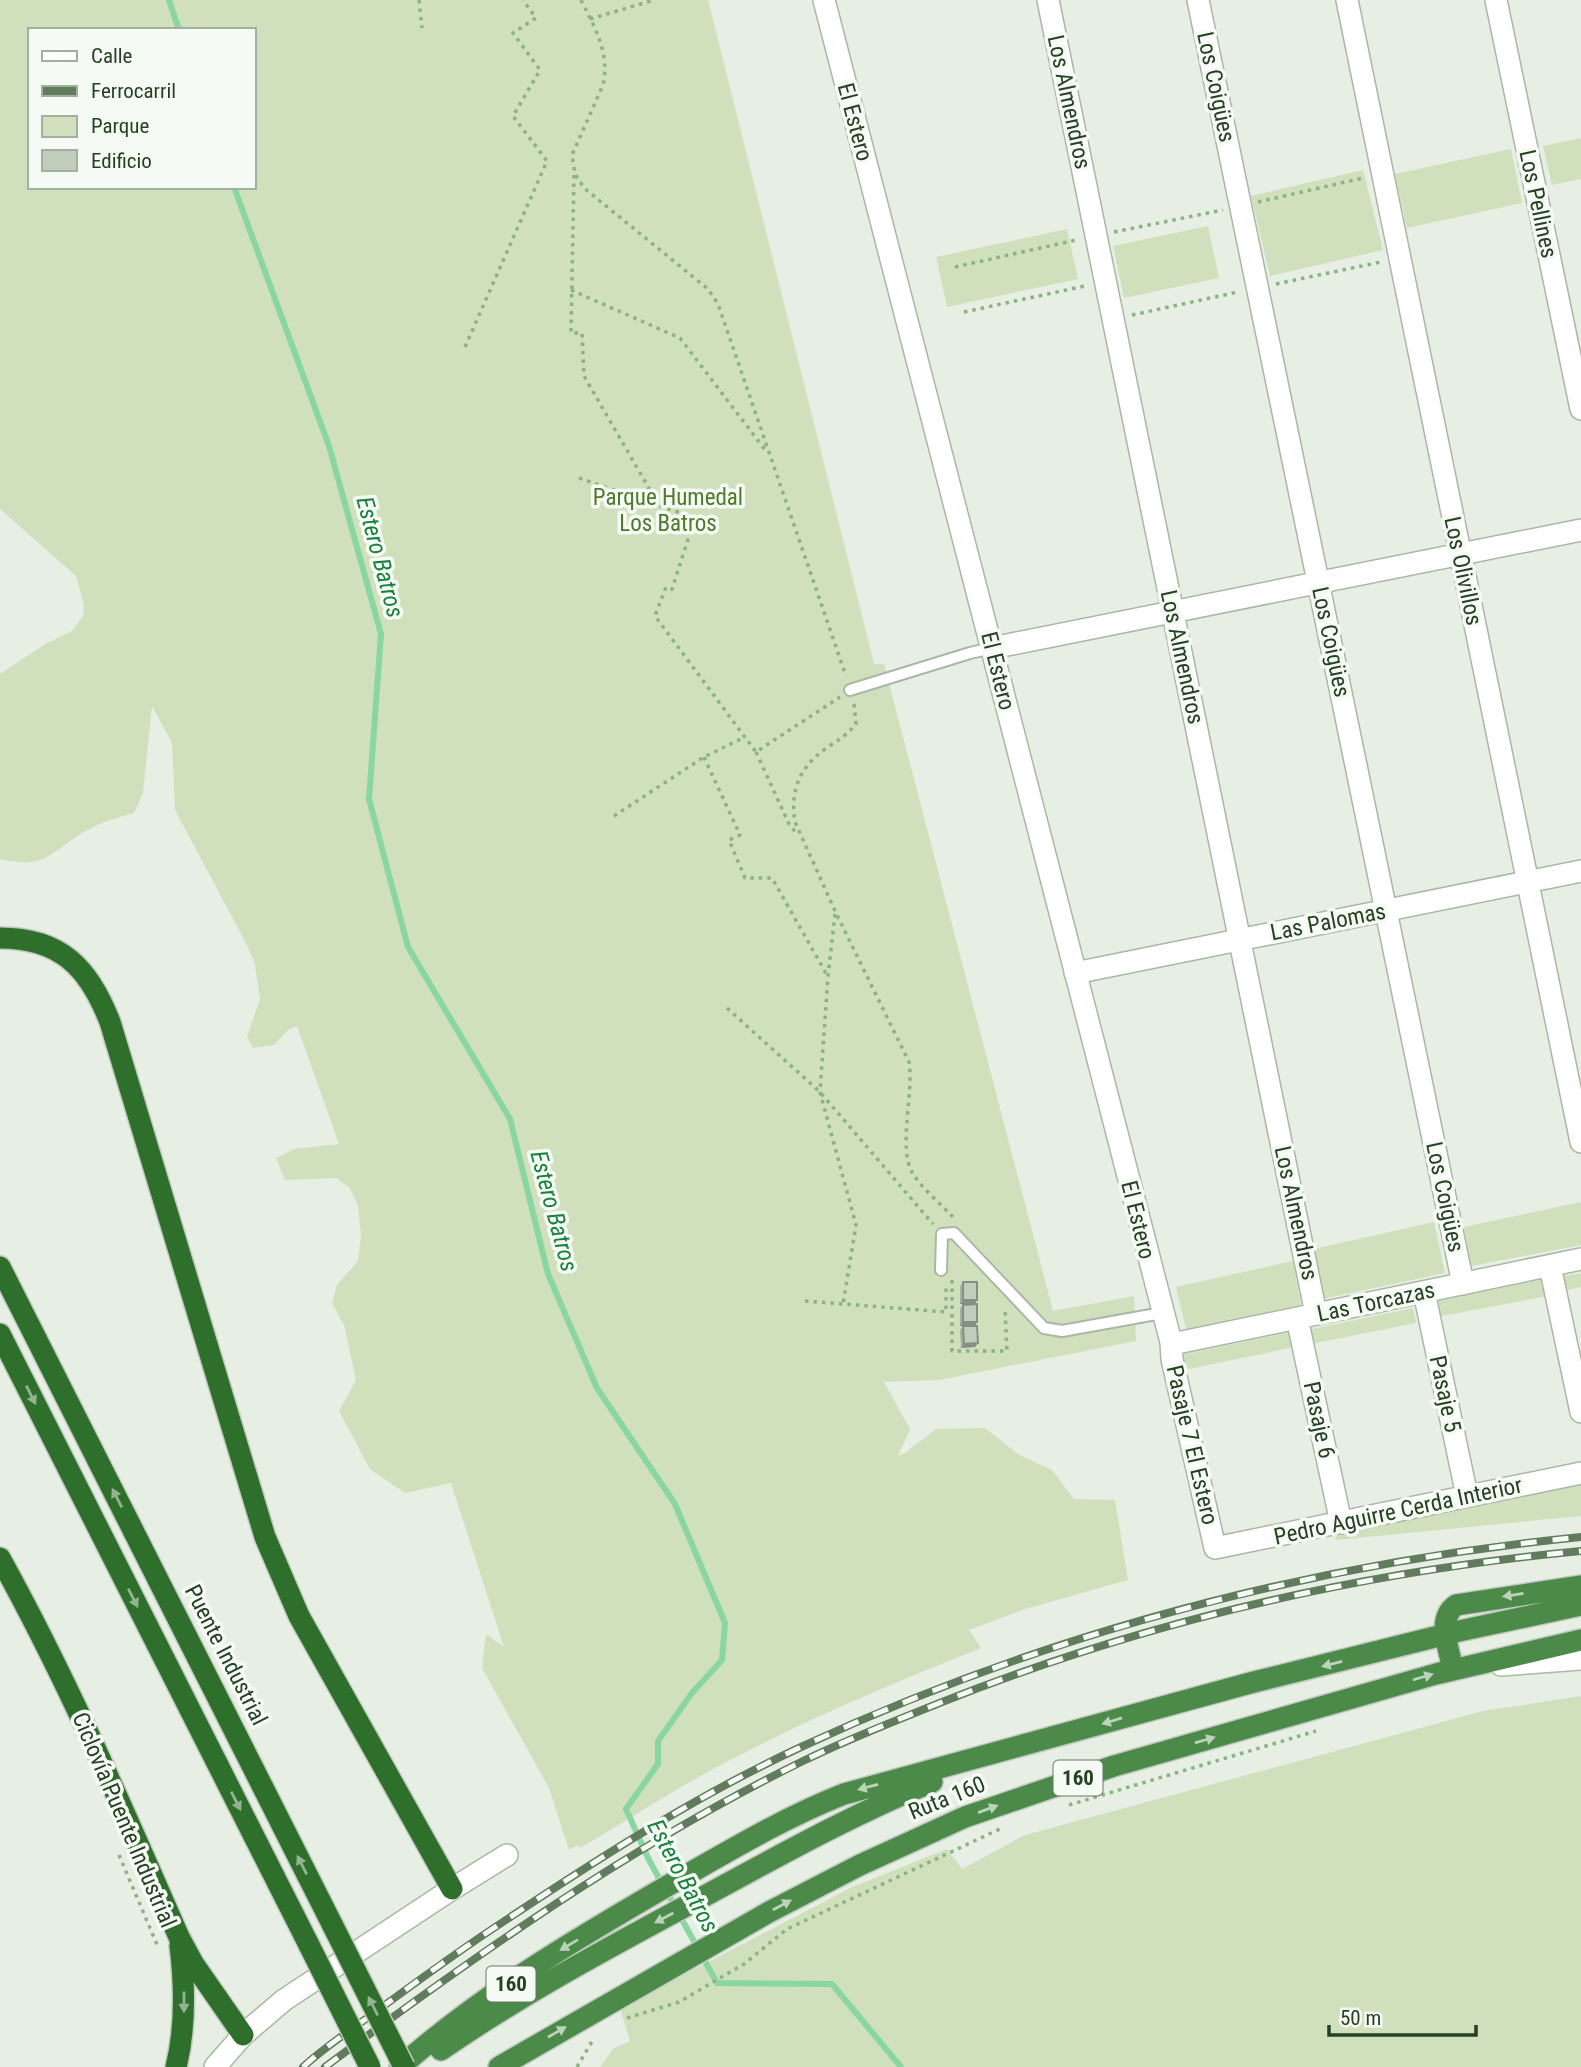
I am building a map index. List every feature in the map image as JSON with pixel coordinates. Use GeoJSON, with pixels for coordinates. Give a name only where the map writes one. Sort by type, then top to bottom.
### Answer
{"type":"FeatureCollection","features":[{"type":"Feature","properties":{"kind":"highway"},"geometry":{"type":"LineString","coordinates":[[0,938],[29,940],[60,951],[86,975],[99,996],[110,1022],[265,1537],[299,1616],[452,1889]]}},
{"type":"Feature","properties":{"kind":"highway","name":"Puente Industrial"},"geometry":{"type":"LineString","coordinates":[[0,1267],[402,2067]]}},
{"type":"Feature","properties":{"kind":"highway"},"geometry":{"type":"LineString","coordinates":[[0,1334],[370,2067]]}},
{"type":"Feature","properties":{"kind":"highway"},"geometry":{"type":"LineString","coordinates":[[0,1558],[86,1727],[179,1937],[193,1963],[243,2035]]}},
{"type":"Feature","properties":{"kind":"highway"},"geometry":{"type":"LineString","coordinates":[[1453,1669],[1446,1634],[1448,1612],[1462,1603],[1581,1586]]}},
{"type":"Feature","properties":{"kind":"highway","name":"160"},"geometry":{"type":"LineString","coordinates":[[1446,1634],[1581,1605]]}},
{"type":"Feature","properties":{"kind":"highway","name":"Ruta 160"},"geometry":{"type":"LineString","coordinates":[[402,2067],[463,2017],[557,1952],[788,1818],[844,1794],[1199,1696],[1446,1634]]}},
{"type":"Feature","properties":{"kind":"highway","name":"160"},"geometry":{"type":"LineString","coordinates":[[1453,1669],[1581,1640]]}},
{"type":"Feature","properties":{"kind":"highway","name":"Ruta 160"},"geometry":{"type":"LineString","coordinates":[[499,2067],[659,1973],[814,1888],[965,1818],[1114,1766],[1453,1669]]}},
{"type":"Feature","properties":{"kind":"highway","name":"Ruta 160"},"geometry":{"type":"LineString","coordinates":[[417,2067],[489,2019],[629,1937],[801,1844],[892,1798],[958,1771],[1052,1738]]}},
{"type":"Feature","properties":{"kind":"highway"},"geometry":{"type":"LineString","coordinates":[[176,2067],[184,2021],[184,1978],[179,1937]]}},
{"type":"Feature","properties":{"kind":"street","name":"El Estero"},"geometry":{"type":"LineString","coordinates":[[824,0],[1171,1342]]}},
{"type":"Feature","properties":{"kind":"street","name":"Los Almendros"},"geometry":{"type":"LineString","coordinates":[[1048,0],[1240,940],[1307,1316]]}},
{"type":"Feature","properties":{"kind":"street","name":"Los Coigües"},"geometry":{"type":"LineString","coordinates":[[1198,0],[1462,1284]]}},
{"type":"Feature","properties":{"kind":"street","name":"Los Olivillos"},"geometry":{"type":"LineString","coordinates":[[1347,0],[1581,1142]]}},
{"type":"Feature","properties":{"kind":"street","name":"Los Pellines"},"geometry":{"type":"LineString","coordinates":[[1496,0],[1581,409]]}},
{"type":"Feature","properties":{"kind":"street"},"geometry":{"type":"LineString","coordinates":[[992,648],[1581,530]]}},
{"type":"Feature","properties":{"kind":"street","name":"Las Palomas"},"geometry":{"type":"LineString","coordinates":[[1075,973],[1581,871]]}},
{"type":"Feature","properties":{"kind":"street","name":"Las Torcazas"},"geometry":{"type":"LineString","coordinates":[[1171,1342],[1177,1343],[1581,1259]]}},
{"type":"Feature","properties":{"kind":"street"},"geometry":{"type":"LineString","coordinates":[[1550,1266],[1581,1412]]}},
{"type":"Feature","properties":{"kind":"street","name":"Pasaje 5"},"geometry":{"type":"LineString","coordinates":[[1424,1292],[1467,1496]]}},
{"type":"Feature","properties":{"kind":"street","name":"Pasaje 6"},"geometry":{"type":"LineString","coordinates":[[1307,1316],[1341,1522]]}},
{"type":"Feature","properties":{"kind":"street","name":"Pasaje 7 El Estero"},"geometry":{"type":"LineString","coordinates":[[1171,1342],[1172,1360],[1215,1548]]}},
{"type":"Feature","properties":{"kind":"street","name":"Pedro Aguirre Cerda Interior"},"geometry":{"type":"LineString","coordinates":[[1215,1548],[1581,1473]]}},
{"type":"Feature","properties":{"kind":"street"},"geometry":{"type":"LineString","coordinates":[[1453,1669],[1581,1659]]}},
{"type":"Feature","properties":{"kind":"street"},"geometry":{"type":"LineString","coordinates":[[215,2067],[243,2035],[284,2000],[507,1855]]}},
{"type":"Feature","properties":{"kind":"lane"},"geometry":{"type":"LineString","coordinates":[[850,690],[992,648]]}},
{"type":"Feature","properties":{"kind":"lane"},"geometry":{"type":"LineString","coordinates":[[947,1270],[942,1234],[954,1233],[1038,1322],[1053,1330],[1162,1313]]}},
{"type":"Feature","properties":{"kind":"path"},"geometry":{"type":"LineString","coordinates":[[419,0],[422,28]]}},
{"type":"Feature","properties":{"kind":"path"},"geometry":{"type":"LineString","coordinates":[[465,347],[547,161],[513,116],[540,69],[513,33],[536,18],[523,0]]}},
{"type":"Feature","properties":{"kind":"path"},"geometry":{"type":"LineString","coordinates":[[580,0],[603,50],[605,75],[572,155],[571,333],[582,334],[584,376],[659,506]]}},
{"type":"Feature","properties":{"kind":"path"},"geometry":{"type":"LineString","coordinates":[[590,19],[654,0]]}},
{"type":"Feature","properties":{"kind":"path"},"geometry":{"type":"LineString","coordinates":[[574,170],[584,188],[713,296],[718,304],[857,715],[856,724],[812,761],[797,782],[792,807],[800,837],[909,1062],[912,1078],[906,1151],[911,1170],[956,1221]]}},
{"type":"Feature","properties":{"kind":"path"},"geometry":{"type":"LineString","coordinates":[[955,267],[1382,174]]}},
{"type":"Feature","properties":{"kind":"path"},"geometry":{"type":"LineString","coordinates":[[964,312],[1106,282]]}},
{"type":"Feature","properties":{"kind":"path"},"geometry":{"type":"LineString","coordinates":[[571,290],[680,338],[770,456]]}},
{"type":"Feature","properties":{"kind":"path"},"geometry":{"type":"LineString","coordinates":[[579,478],[695,518],[672,589],[666,587],[655,616],[756,752],[789,824],[800,837]]}},
{"type":"Feature","properties":{"kind":"path"},"geometry":{"type":"LineString","coordinates":[[756,752],[850,690]]}},
{"type":"Feature","properties":{"kind":"path"},"geometry":{"type":"LineString","coordinates":[[614,816],[704,757],[745,737]]}},
{"type":"Feature","properties":{"kind":"path"},"geometry":{"type":"LineString","coordinates":[[704,757],[740,835],[729,840],[745,878],[772,878],[828,976]]}},
{"type":"Feature","properties":{"kind":"path"},"geometry":{"type":"LineString","coordinates":[[836,913],[828,976],[820,1092],[856,1225],[843,1304]]}},
{"type":"Feature","properties":{"kind":"path"},"geometry":{"type":"LineString","coordinates":[[727,1008],[820,1092],[942,1234]]}},
{"type":"Feature","properties":{"kind":"path"},"geometry":{"type":"LineString","coordinates":[[947,1270],[952,1282],[952,1351],[1007,1351],[1005,1303],[1018,1301]]}},
{"type":"Feature","properties":{"kind":"path"},"geometry":{"type":"LineString","coordinates":[[805,1301],[946,1312],[946,1282],[952,1282]]}},
{"type":"Feature","properties":{"kind":"path"},"geometry":{"type":"LineString","coordinates":[[1059,1808],[1326,1728]]}},
{"type":"Feature","properties":{"kind":"path"},"geometry":{"type":"LineString","coordinates":[[622,2020],[679,2002],[744,1964],[787,1929],[1007,1825]]}},
{"type":"Feature","properties":{"kind":"path","name":"Ciclovía Puente Industrial"},"geometry":{"type":"LineString","coordinates":[[116,1845],[160,1952]]}},
{"type":"Feature","properties":{"kind":"path"},"geometry":{"type":"LineString","coordinates":[[577,2067],[592,2039],[602,2032]]}},
{"type":"Feature","properties":{"kind":"green space","name":"Parque Humedal Los Batros"},"geometry":{"type":"Polygon","coordinates":[[[0,0],[708,0],[874,664],[884,664],[1053,1311],[1134,1296],[1136,1341],[939,1380],[884,1382],[910,1429],[898,1456],[936,1429],[985,1428],[1018,1454],[1052,1470],[1074,1499],[1115,1500],[1128,1580],[1025,1609],[969,1630],[981,1648],[784,1733],[708,1772],[580,1848],[578,1845],[569,1850],[549,1788],[482,1668],[486,1634],[504,1647],[451,1483],[405,1493],[370,1469],[339,1411],[356,1380],[344,1325],[332,1303],[337,1285],[358,1261],[361,1235],[358,1206],[350,1188],[336,1178],[285,1180],[276,1158],[294,1149],[339,1144],[297,1026],[288,1030],[274,1045],[253,1048],[247,1037],[260,999],[255,965],[175,810],[172,743],[152,706],[143,793],[134,813],[92,828],[43,859],[26,862],[0,859],[0,674],[47,643],[72,631],[83,616],[84,605],[76,576],[0,509],[0,0]]]}},
{"type":"Feature","properties":{"kind":"green space"},"geometry":{"type":"Polygon","coordinates":[[[1581,138],[1581,179],[1552,185],[1543,146],[1581,138]]]}},
{"type":"Feature","properties":{"kind":"green space"},"geometry":{"type":"Polygon","coordinates":[[[1511,149],[1522,203],[1407,228],[1395,174],[1511,149]]]}},
{"type":"Feature","properties":{"kind":"green space"},"geometry":{"type":"Polygon","coordinates":[[[1363,170],[1383,250],[1270,276],[1251,196],[1363,170]]]}},
{"type":"Feature","properties":{"kind":"green space"},"geometry":{"type":"Polygon","coordinates":[[[1208,226],[1219,278],[1124,298],[1113,246],[1208,226]]]}},
{"type":"Feature","properties":{"kind":"green space"},"geometry":{"type":"Polygon","coordinates":[[[1067,229],[1078,279],[947,307],[936,257],[1067,229]]]}},
{"type":"Feature","properties":{"kind":"green space"},"geometry":{"type":"Polygon","coordinates":[[[1581,1202],[1581,1245],[1471,1266],[1464,1227],[1581,1202]]]}},
{"type":"Feature","properties":{"kind":"green space"},"geometry":{"type":"Polygon","coordinates":[[[1434,1222],[1445,1273],[1323,1299],[1314,1249],[1434,1222]]]}},
{"type":"Feature","properties":{"kind":"green space"},"geometry":{"type":"Polygon","coordinates":[[[1293,1261],[1301,1305],[1186,1329],[1176,1287],[1293,1261]]]}},
{"type":"Feature","properties":{"kind":"green space"},"geometry":{"type":"Polygon","coordinates":[[[1581,1273],[1581,1287],[1562,1291],[1559,1277],[1581,1273]]]}},
{"type":"Feature","properties":{"kind":"green space"},"geometry":{"type":"Polygon","coordinates":[[[1544,1279],[1548,1296],[1437,1317],[1435,1302],[1544,1279]]]}},
{"type":"Feature","properties":{"kind":"green space"},"geometry":{"type":"Polygon","coordinates":[[[1413,1308],[1416,1323],[1311,1344],[1307,1330],[1413,1308]]]}},
{"type":"Feature","properties":{"kind":"green space"},"geometry":{"type":"Polygon","coordinates":[[[1291,1332],[1294,1347],[1180,1371],[1176,1356],[1291,1332]]]}},
{"type":"Feature","properties":{"kind":"green space"},"geometry":{"type":"Polygon","coordinates":[[[1581,1481],[1581,1516],[1336,1540],[1334,1532],[1581,1481]]]}},
{"type":"Feature","properties":{"kind":"green space"},"geometry":{"type":"Polygon","coordinates":[[[1581,1696],[1581,2067],[600,2067],[613,2049],[630,2041],[620,2008],[852,1887],[947,1849],[962,1869],[1025,1835],[1483,1711],[1581,1696]]]}},
{"type":"Feature","properties":{"kind":"building"},"geometry":{"type":"Polygon","coordinates":[[[963,1282],[977,1282],[977,1300],[963,1300],[963,1282]]]}},
{"type":"Feature","properties":{"kind":"building"},"geometry":{"type":"Polygon","coordinates":[[[977,1304],[977,1322],[963,1322],[963,1305],[977,1304]]]}},
{"type":"Feature","properties":{"kind":"building"},"geometry":{"type":"Polygon","coordinates":[[[963,1326],[977,1326],[978,1343],[964,1344],[963,1326]]]}},
{"type":"Feature","properties":{"kind":"waterway","name":"Estero Batros"},"geometry":{"type":"LineString","coordinates":[[169,0],[178,28]]}},
{"type":"Feature","properties":{"kind":"waterway","name":"Estero Batros"},"geometry":{"type":"LineString","coordinates":[[235,189],[329,446],[381,634],[369,799],[408,947],[510,1119],[548,1274],[597,1388],[675,1504],[725,1623],[722,1660],[692,1693],[658,1741],[658,1764],[626,1809],[649,1860],[717,1983],[832,1984],[901,2067]]}},
{"type":"Feature","properties":{"kind":"railway"},"geometry":{"type":"LineString","coordinates":[[303,2067],[336,2040],[456,1954],[615,1849],[725,1785],[801,1747],[894,1706],[989,1670],[1182,1609],[1280,1585],[1380,1565],[1581,1537]]}},
{"type":"Feature","properties":{"kind":"railway"},"geometry":{"type":"LineString","coordinates":[[325,2067],[440,1983],[617,1865],[740,1794],[819,1753],[886,1724],[1093,1648],[1253,1605],[1416,1572],[1581,1551]]}}]}
